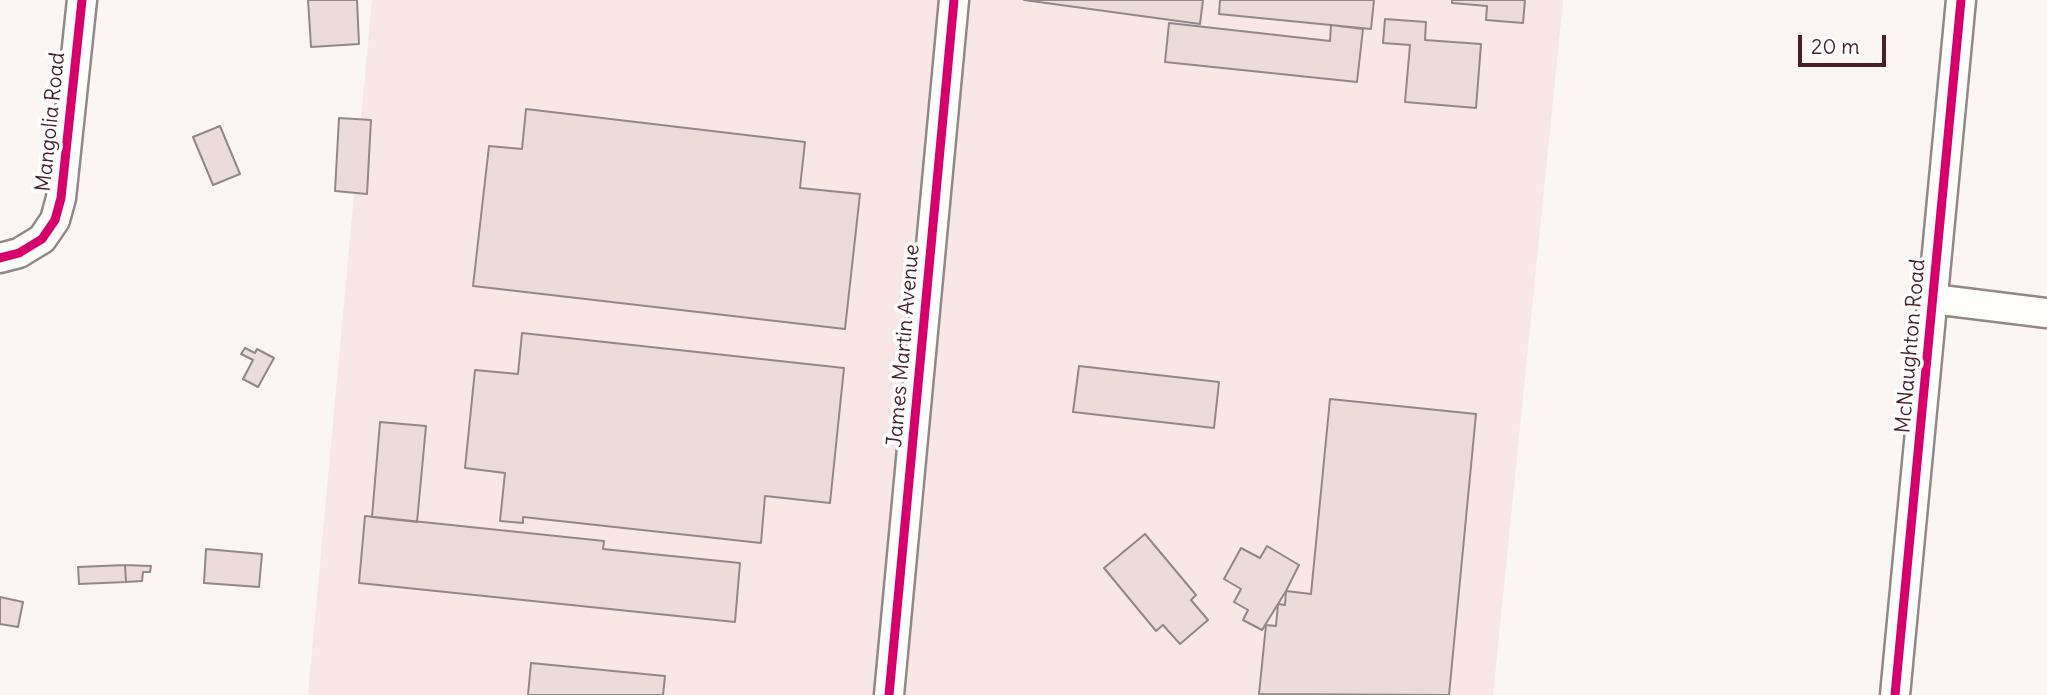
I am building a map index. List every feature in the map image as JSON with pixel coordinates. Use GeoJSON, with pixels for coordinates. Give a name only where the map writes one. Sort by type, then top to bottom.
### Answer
{"type":"FeatureCollection","features":[{"type":"Feature","properties":{"kind":"street","name":"Mangolia Road"},"geometry":{"type":"LineString","coordinates":[[0,258],[19,253],[42,239],[55,220],[61,198],[82,0]]}},
{"type":"Feature","properties":{"kind":"street","name":"James Martin Avenue"},"geometry":{"type":"LineString","coordinates":[[889,695],[954,0]]}},
{"type":"Feature","properties":{"kind":"street","name":"McNaughton Road"},"geometry":{"type":"LineString","coordinates":[[1895,695],[1961,0]]}},
{"type":"Feature","properties":{"kind":"street"},"geometry":{"type":"LineString","coordinates":[[1933,299],[2047,313]]}},
{"type":"Feature","properties":{"kind":"shaded area"},"geometry":{"type":"Polygon","coordinates":[[[372,0],[1563,0],[1493,695],[308,695],[372,0]]]}},
{"type":"Feature","properties":{"kind":"building"},"geometry":{"type":"Polygon","coordinates":[[[308,0],[357,0],[359,44],[311,47],[308,0]]]}},
{"type":"Feature","properties":{"kind":"building"},"geometry":{"type":"Polygon","coordinates":[[[1024,0],[1203,0],[1200,24],[1024,0]]]}},
{"type":"Feature","properties":{"kind":"building"},"geometry":{"type":"Polygon","coordinates":[[[1220,0],[1374,0],[1371,29],[1219,14],[1220,0]]]}},
{"type":"Feature","properties":{"kind":"building"},"geometry":{"type":"Polygon","coordinates":[[[1452,0],[1525,0],[1523,23],[1486,20],[1487,6],[1452,3],[1452,0]]]}},
{"type":"Feature","properties":{"kind":"building"},"geometry":{"type":"Polygon","coordinates":[[[1385,19],[1426,22],[1425,40],[1481,44],[1476,108],[1405,102],[1410,45],[1383,43],[1385,19]]]}},
{"type":"Feature","properties":{"kind":"building"},"geometry":{"type":"Polygon","coordinates":[[[1169,23],[1330,41],[1331,25],[1363,29],[1357,82],[1165,62],[1169,23]]]}},
{"type":"Feature","properties":{"kind":"building"},"geometry":{"type":"Polygon","coordinates":[[[526,109],[805,142],[800,188],[860,194],[845,329],[473,286],[489,146],[522,149],[526,109]]]}},
{"type":"Feature","properties":{"kind":"building"},"geometry":{"type":"Polygon","coordinates":[[[339,118],[371,120],[367,194],[335,191],[339,118]]]}},
{"type":"Feature","properties":{"kind":"building"},"geometry":{"type":"Polygon","coordinates":[[[220,126],[240,174],[213,185],[193,137],[220,126]]]}},
{"type":"Feature","properties":{"kind":"building"},"geometry":{"type":"Polygon","coordinates":[[[522,333],[844,368],[830,503],[765,496],[761,543],[523,517],[523,523],[500,521],[505,473],[465,468],[475,370],[518,374],[522,333]]]}},
{"type":"Feature","properties":{"kind":"building"},"geometry":{"type":"Polygon","coordinates":[[[245,348],[255,353],[257,349],[274,358],[258,387],[243,379],[253,360],[241,354],[245,348]]]}},
{"type":"Feature","properties":{"kind":"building"},"geometry":{"type":"Polygon","coordinates":[[[1079,366],[1219,382],[1214,428],[1073,412],[1079,366]]]}},
{"type":"Feature","properties":{"kind":"building"},"geometry":{"type":"Polygon","coordinates":[[[1330,399],[1476,414],[1449,695],[1259,694],[1266,625],[1276,626],[1278,604],[1285,605],[1286,591],[1311,594],[1330,399]]]}},
{"type":"Feature","properties":{"kind":"building"},"geometry":{"type":"Polygon","coordinates":[[[380,422],[426,426],[417,522],[372,517],[380,422]]]}},
{"type":"Feature","properties":{"kind":"building"},"geometry":{"type":"Polygon","coordinates":[[[365,516],[604,541],[603,549],[740,563],[735,622],[359,583],[365,516]]]}},
{"type":"Feature","properties":{"kind":"building"},"geometry":{"type":"Polygon","coordinates":[[[1145,534],[1196,595],[1191,600],[1208,620],[1180,644],[1163,625],[1156,631],[1104,568],[1145,534]]]}},
{"type":"Feature","properties":{"kind":"building"},"geometry":{"type":"Polygon","coordinates":[[[1267,546],[1299,565],[1262,630],[1243,620],[1248,610],[1234,602],[1241,589],[1224,579],[1241,548],[1260,558],[1267,546]]]}},
{"type":"Feature","properties":{"kind":"building"},"geometry":{"type":"Polygon","coordinates":[[[206,549],[262,554],[259,587],[204,583],[206,549]]]}},
{"type":"Feature","properties":{"kind":"building"},"geometry":{"type":"Polygon","coordinates":[[[125,565],[126,582],[79,584],[78,567],[125,565]]]}},
{"type":"Feature","properties":{"kind":"building"},"geometry":{"type":"Polygon","coordinates":[[[125,565],[151,566],[150,572],[143,572],[142,581],[126,582],[125,565]]]}},
{"type":"Feature","properties":{"kind":"building"},"geometry":{"type":"Polygon","coordinates":[[[0,597],[23,602],[18,627],[0,624],[0,597]]]}},
{"type":"Feature","properties":{"kind":"building"},"geometry":{"type":"Polygon","coordinates":[[[531,663],[665,676],[663,695],[528,695],[531,663]]]}},
{"type":"Feature","properties":{"kind":"cycle path"},"geometry":{"type":"LineString","coordinates":[[0,258],[19,253],[42,239],[55,220],[61,198],[82,0]]}},
{"type":"Feature","properties":{"kind":"cycle path"},"geometry":{"type":"LineString","coordinates":[[889,695],[954,0]]}},
{"type":"Feature","properties":{"kind":"cycle path"},"geometry":{"type":"LineString","coordinates":[[1895,695],[1961,0]]}}]}
